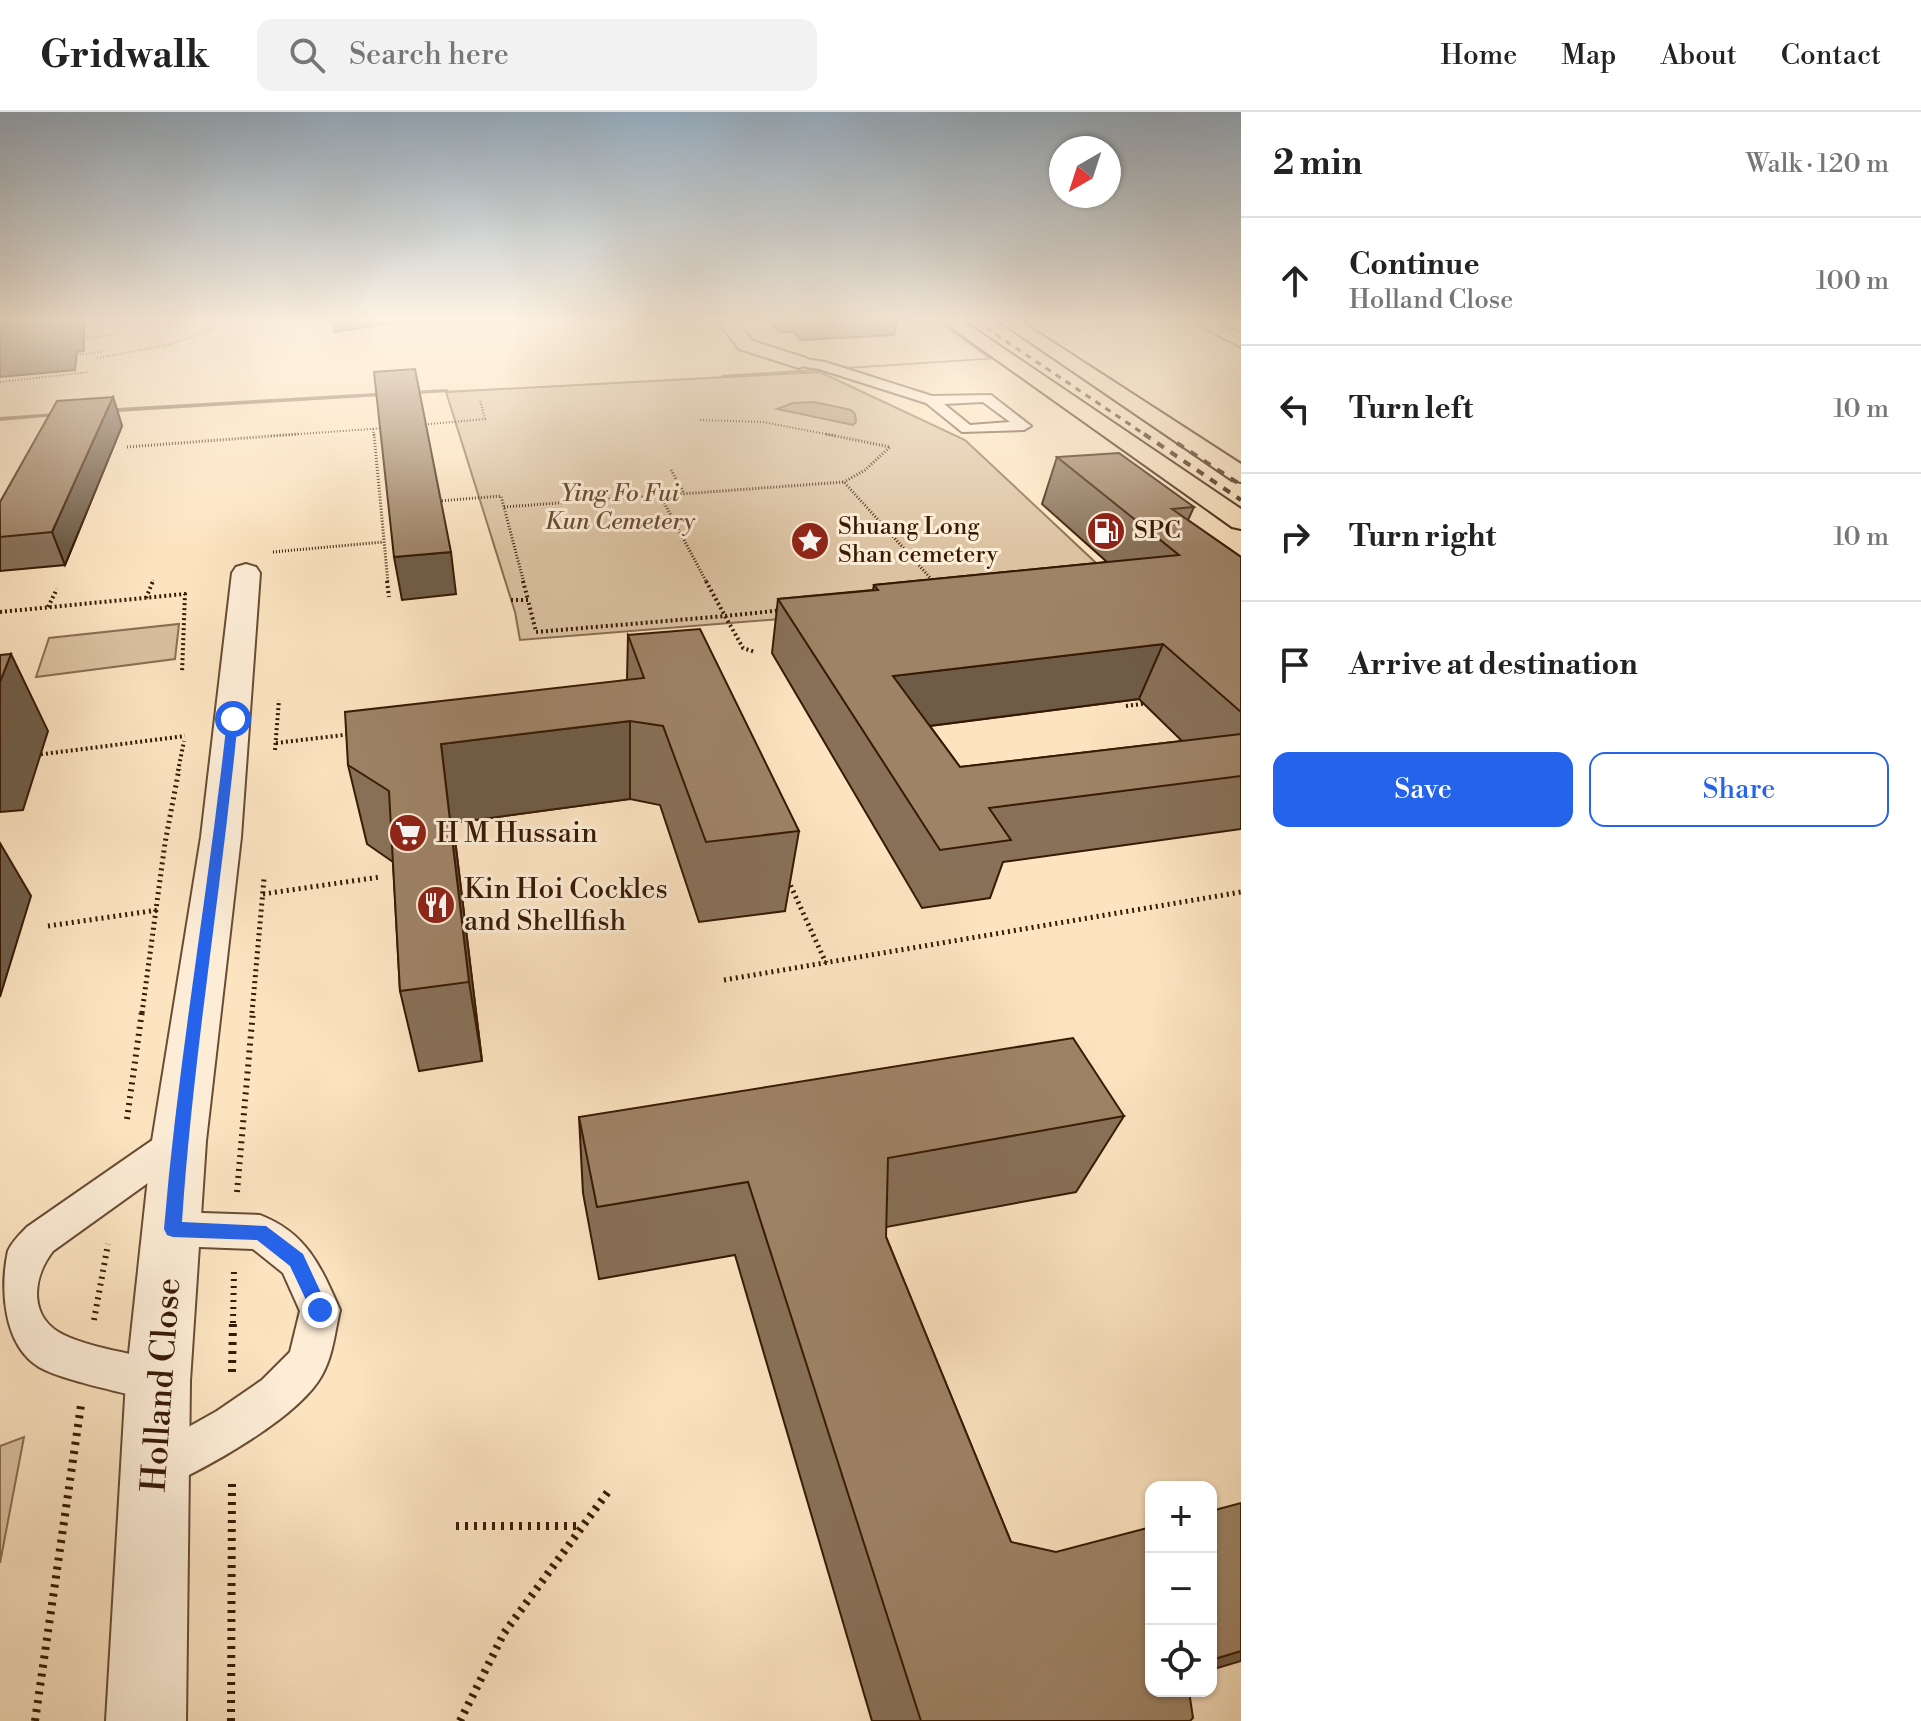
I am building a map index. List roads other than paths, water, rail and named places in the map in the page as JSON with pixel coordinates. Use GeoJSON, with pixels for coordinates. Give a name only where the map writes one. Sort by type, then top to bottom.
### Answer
{"type":"FeatureCollection","features":[{"type":"Feature","properties":{"kind":"main road"},"geometry":{"type":"LineString","coordinates":[[1060,396],[1241,521]]}},
{"type":"Feature","properties":{"kind":"main road"},"geometry":{"type":"LineString","coordinates":[[1122,396],[1241,475]]}},
{"type":"Feature","properties":{"kind":"street","name":"Holland Close"},"geometry":{"type":"LineString","coordinates":[[146,1721],[158,1381],[179,1141],[221,837],[246,573]]}},
{"type":"Feature","properties":{"kind":"lane"},"geometry":{"type":"LineString","coordinates":[[919,396],[931,400],[986,398],[1024,426],[967,429],[931,400]]}},
{"type":"Feature","properties":{"kind":"lane"},"geometry":{"type":"LineString","coordinates":[[158,1381],[52,1352],[28,1330],[16,1298],[22,1261],[40,1239],[179,1141]]}},
{"type":"Feature","properties":{"kind":"lane"},"geometry":{"type":"LineString","coordinates":[[155,1469],[232,1426],[277,1395],[307,1363],[320,1310],[296,1260],[260,1232],[173,1229]]}},
{"type":"Feature","properties":{"kind":"waterway"},"geometry":{"type":"LineString","coordinates":[[100,411],[359,396]]}},
{"type":"Feature","properties":{"kind":"waterway"},"geometry":{"type":"LineString","coordinates":[[0,419],[67,413]]}},
{"type":"Feature","properties":{"kind":"railway"},"geometry":{"type":"LineString","coordinates":[[1088,396],[1147,436]]}},
{"type":"Feature","properties":{"kind":"railway"},"geometry":{"type":"LineString","coordinates":[[1144,434],[1241,500]]}},
{"type":"Feature","properties":{"kind":"railway"},"geometry":{"type":"LineString","coordinates":[[1177,443],[1241,485]]}},
{"type":"Feature","properties":{"kind":"place","name":"SPC"},"geometry":{"type":"Point","coordinates":[1106,531]}},
{"type":"Feature","properties":{"kind":"place","name":"Shuang Long Shan cemetery"},"geometry":{"type":"Point","coordinates":[810,541]}},
{"type":"Feature","properties":{"kind":"place","name":"H M Hussain"},"geometry":{"type":"Point","coordinates":[408,833]}},
{"type":"Feature","properties":{"kind":"place","name":"Kin Hoi Cockles and Shellfish"},"geometry":{"type":"Point","coordinates":[436,905]}},
{"type":"Feature","properties":{"kind":"park label","name":"Ying Fo Fui Kun Cemetery"},"geometry":{"type":"Point","coordinates":[620,508]}}]}
